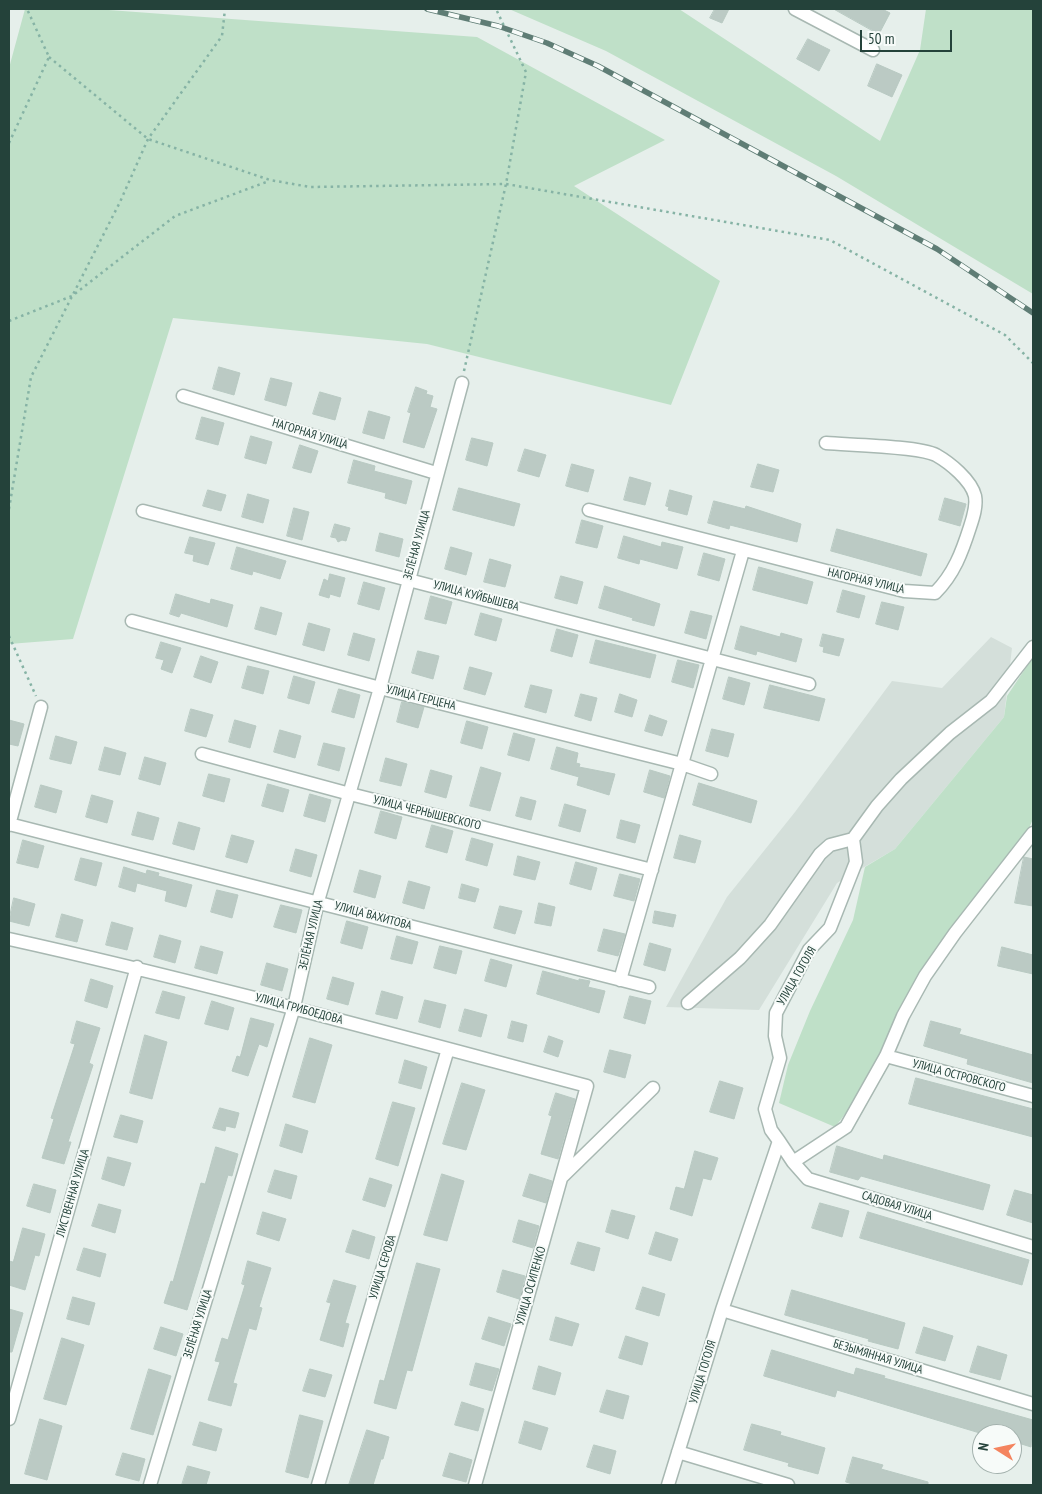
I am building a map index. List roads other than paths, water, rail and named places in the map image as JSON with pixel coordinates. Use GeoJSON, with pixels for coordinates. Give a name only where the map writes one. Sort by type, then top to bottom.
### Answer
{"type":"FeatureCollection","features":[{"type":"Feature","properties":{"kind":"street"},"geometry":{"type":"LineString","coordinates":[[796,9],[873,50]]}},
{"type":"Feature","properties":{"kind":"street","name":"ЗЕЛЁНАЯ УЛИЦА"},"geometry":{"type":"LineString","coordinates":[[150,1485],[294,1007],[318,901],[380,688],[436,473],[462,383]]}},
{"type":"Feature","properties":{"kind":"street","name":"НАГОРНАЯ УЛИЦА"},"geometry":{"type":"LineString","coordinates":[[183,396],[436,473]]}},
{"type":"Feature","properties":{"kind":"street","name":"НАГОРНАЯ УЛИЦА"},"geometry":{"type":"LineString","coordinates":[[588,510],[904,591],[935,593],[948,580],[962,552],[974,516],[975,496],[964,478],[935,455],[916,451],[826,443]]}},
{"type":"Feature","properties":{"kind":"street","name":"УЛИЦА КУЙБЫШЕВА"},"geometry":{"type":"LineString","coordinates":[[143,511],[713,657],[809,684]]}},
{"type":"Feature","properties":{"kind":"street"},"geometry":{"type":"LineString","coordinates":[[620,980],[743,551]]}},
{"type":"Feature","properties":{"kind":"street","name":"УЛИЦА ГЕРЦЕНА"},"geometry":{"type":"LineString","coordinates":[[132,621],[380,688],[682,764],[711,774]]}},
{"type":"Feature","properties":{"kind":"street"},"geometry":{"type":"LineString","coordinates":[[688,1003],[740,958],[770,925],[820,854],[830,845],[853,839],[877,806],[901,779],[950,733],[991,701],[1033,647]]}},
{"type":"Feature","properties":{"kind":"street"},"geometry":{"type":"LineString","coordinates":[[9,825],[41,707]]}},
{"type":"Feature","properties":{"kind":"street","name":"УЛИЦА ЧЕРНЫШЕВСКОГО"},"geometry":{"type":"LineString","coordinates":[[202,754],[350,794],[652,870]]}},
{"type":"Feature","properties":{"kind":"street","name":"УЛИЦА ВАХИТОВА"},"geometry":{"type":"LineString","coordinates":[[9,825],[318,901],[649,987]]}},
{"type":"Feature","properties":{"kind":"street"},"geometry":{"type":"LineString","coordinates":[[793,1162],[846,1127],[886,1056],[903,1016],[925,976],[955,934],[1032,836]]}},
{"type":"Feature","properties":{"kind":"street","name":"УЛИЦА ГОГОЛЯ"},"geometry":{"type":"LineString","coordinates":[[668,1485],[722,1310],[779,1141],[771,1130],[765,1109],[780,1058],[776,1036],[776,1013],[809,950],[830,928],[856,862],[853,839]]}},
{"type":"Feature","properties":{"kind":"street","name":"УЛИЦА ГРИБОЕДОВА"},"geometry":{"type":"LineString","coordinates":[[9,938],[137,967],[294,1007],[587,1086]]}},
{"type":"Feature","properties":{"kind":"street","name":"ЛИСТВЕННАЯ УЛИЦА"},"geometry":{"type":"LineString","coordinates":[[9,1419],[137,967]]}},
{"type":"Feature","properties":{"kind":"street","name":"УЛИЦА СЕРОВА"},"geometry":{"type":"LineString","coordinates":[[318,1485],[448,1049]]}},
{"type":"Feature","properties":{"kind":"street","name":"УЛИЦА ОСТРОВСКОГО"},"geometry":{"type":"LineString","coordinates":[[886,1056],[1033,1096]]}},
{"type":"Feature","properties":{"kind":"street","name":"УЛИЦА ОСИПЕНКО"},"geometry":{"type":"LineString","coordinates":[[475,1485],[587,1086]]}},
{"type":"Feature","properties":{"kind":"street"},"geometry":{"type":"LineString","coordinates":[[562,1177],[653,1088]]}},
{"type":"Feature","properties":{"kind":"street","name":"САДОВАЯ УЛИЦА"},"geometry":{"type":"LineString","coordinates":[[779,1141],[793,1162],[808,1179],[1033,1247]]}},
{"type":"Feature","properties":{"kind":"street","name":"БЕЗЫМЯННАЯ УЛИЦА"},"geometry":{"type":"LineString","coordinates":[[722,1310],[1033,1404]]}},
{"type":"Feature","properties":{"kind":"street"},"geometry":{"type":"LineString","coordinates":[[678,1452],[788,1485]]}},
{"type":"Feature","properties":{"kind":"railway"},"geometry":{"type":"LineString","coordinates":[[427,9],[498,26],[547,43],[598,66],[937,249],[1033,313]]}}]}
